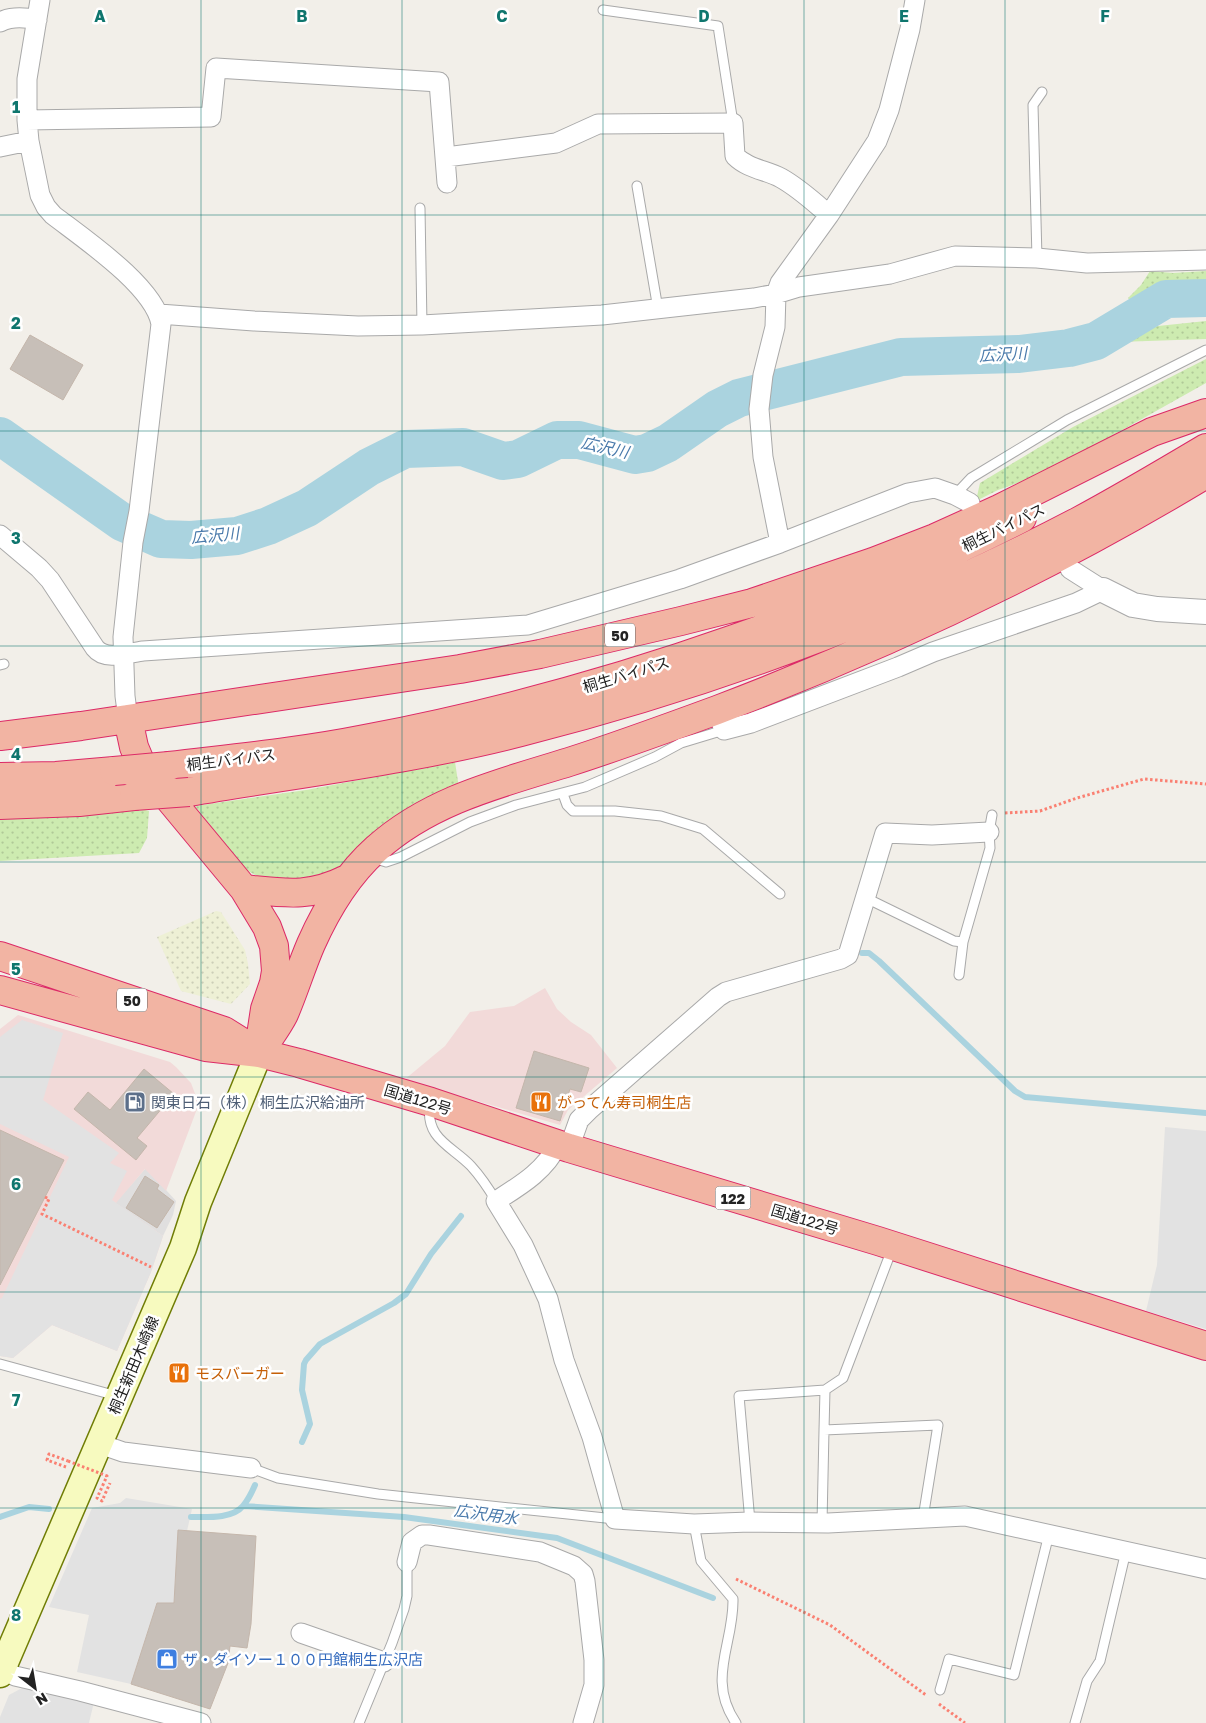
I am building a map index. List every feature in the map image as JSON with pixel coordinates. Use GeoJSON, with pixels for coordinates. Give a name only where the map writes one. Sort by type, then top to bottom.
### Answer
{"type":"FeatureCollection","features":[{"type":"Feature","properties":{"kind":"highway","name":"50"},"geometry":{"type":"LineString","coordinates":[[0,736],[128,719],[469,667],[540,654],[752,603],[873,562],[935,538],[999,510],[1152,432],[1206,414]]}},
{"type":"Feature","properties":{"kind":"highway","name":"桐生バイパス"},"geometry":{"type":"LineString","coordinates":[[0,777],[56,776],[114,771],[299,750],[364,739],[518,705],[598,684],[666,663],[832,604],[896,578],[980,540],[1066,496],[1206,414]]}},
{"type":"Feature","properties":{"kind":"highway","name":"桐生バイパス"},"geometry":{"type":"LineString","coordinates":[[0,805],[79,802],[190,792],[377,762],[519,733],[692,682],[832,633],[990,565],[1079,521],[1206,448]]}},
{"type":"Feature","properties":{"kind":"highway"},"geometry":{"type":"LineString","coordinates":[[259,1053],[283,1016],[311,944],[333,901],[347,879],[389,838],[413,820],[446,803],[472,793],[626,743],[720,720],[790,682],[1013,580],[1084,544],[1206,474]]}},
{"type":"Feature","properties":{"kind":"highway"},"geometry":{"type":"LineString","coordinates":[[128,719],[134,747],[142,766],[244,889],[267,927],[274,946],[276,960],[274,983],[265,1009],[259,1053]]}},
{"type":"Feature","properties":{"kind":"highway"},"geometry":{"type":"LineString","coordinates":[[244,889],[296,894],[325,889],[347,879]]}},
{"type":"Feature","properties":{"kind":"highway","name":"国道122号"},"geometry":{"type":"LineString","coordinates":[[0,956],[224,1031],[259,1053]]}},
{"type":"Feature","properties":{"kind":"highway","name":"国道122号"},"geometry":{"type":"LineString","coordinates":[[0,990],[206,1047],[259,1053],[431,1102],[563,1146],[893,1246],[1206,1346]]}},
{"type":"Feature","properties":{"kind":"main road","name":"桐生新田木崎線"},"geometry":{"type":"LineString","coordinates":[[1,1671],[184,1248],[198,1202],[259,1053]]}},
{"type":"Feature","properties":{"kind":"street"},"geometry":{"type":"LineString","coordinates":[[40,0],[27,79],[29,141],[40,195],[46,207],[54,215],[132,278],[160,314],[160,334],[139,511],[133,542],[122,653],[128,719]]}},
{"type":"Feature","properties":{"kind":"street"},"geometry":{"type":"LineString","coordinates":[[780,543],[763,457],[758,409],[763,375],[775,327],[776,294],[780,283],[829,215],[876,141],[889,110],[910,29],[915,0]]}},
{"type":"Feature","properties":{"kind":"street"},"geometry":{"type":"LineString","coordinates":[[0,22],[6,19],[21,17],[36,20]]}},
{"type":"Feature","properties":{"kind":"street"},"geometry":{"type":"LineString","coordinates":[[28,120],[212,117],[216,68],[439,82],[447,183]]}},
{"type":"Feature","properties":{"kind":"street"},"geometry":{"type":"LineString","coordinates":[[446,157],[556,143],[598,124],[733,123],[735,156],[743,164],[780,178],[798,189],[829,215]]}},
{"type":"Feature","properties":{"kind":"street"},"geometry":{"type":"LineString","coordinates":[[0,147],[29,141]]}},
{"type":"Feature","properties":{"kind":"street"},"geometry":{"type":"LineString","coordinates":[[160,314],[358,326],[422,325],[602,315],[776,294],[799,287],[890,274],[955,256],[1037,258],[1087,262],[1206,260]]}},
{"type":"Feature","properties":{"kind":"street"},"geometry":{"type":"LineString","coordinates":[[0,534],[32,561],[50,580],[99,653],[106,655],[528,625],[680,579],[780,543],[908,493],[935,488],[962,499]]}},
{"type":"Feature","properties":{"kind":"street"},"geometry":{"type":"LineString","coordinates":[[1070,569],[1103,590],[1133,605],[1158,609],[1206,612]]}},
{"type":"Feature","properties":{"kind":"street"},"geometry":{"type":"LineString","coordinates":[[720,720],[751,723],[898,668],[934,652],[1076,603],[1103,590]]}},
{"type":"Feature","properties":{"kind":"street"},"geometry":{"type":"LineString","coordinates":[[990,823],[932,835],[886,834],[848,955],[841,959],[726,992],[718,997],[590,1109],[579,1120],[563,1146],[527,1182],[496,1201],[523,1244],[548,1299],[564,1360],[592,1437],[615,1519],[694,1524],[750,1522],[822,1523],[965,1516],[1206,1569]]}},
{"type":"Feature","properties":{"kind":"street"},"geometry":{"type":"LineString","coordinates":[[100,1444],[123,1452],[251,1468]]}},
{"type":"Feature","properties":{"kind":"street"},"geometry":{"type":"LineString","coordinates":[[407,1562],[412,1542],[422,1535],[429,1535],[540,1552],[577,1569],[585,1581],[594,1660],[594,1685],[583,1723]]}},
{"type":"Feature","properties":{"kind":"street"},"geometry":{"type":"LineString","coordinates":[[301,1634],[384,1662]]}},
{"type":"Feature","properties":{"kind":"street"},"geometry":{"type":"LineString","coordinates":[[1,1671],[202,1723]]}},
{"type":"Feature","properties":{"kind":"lane"},"geometry":{"type":"LineString","coordinates":[[603,10],[718,26],[733,123]]}},
{"type":"Feature","properties":{"kind":"lane"},"geometry":{"type":"LineString","coordinates":[[1037,258],[1033,105],[1042,92]]}},
{"type":"Feature","properties":{"kind":"lane"},"geometry":{"type":"LineString","coordinates":[[637,186],[658,309]]}},
{"type":"Feature","properties":{"kind":"lane"},"geometry":{"type":"LineString","coordinates":[[420,208],[422,325]]}},
{"type":"Feature","properties":{"kind":"lane"},"geometry":{"type":"LineString","coordinates":[[962,499],[971,478],[1067,420],[1206,350]]}},
{"type":"Feature","properties":{"kind":"lane"},"geometry":{"type":"LineString","coordinates":[[368,857],[386,862],[401,858],[470,822],[516,805],[563,794],[602,780],[655,758],[720,720]]}},
{"type":"Feature","properties":{"kind":"lane"},"geometry":{"type":"LineString","coordinates":[[563,794],[567,805],[573,811],[615,810],[661,816],[703,829],[780,894]]}},
{"type":"Feature","properties":{"kind":"lane"},"geometry":{"type":"LineString","coordinates":[[959,975],[963,942],[990,848],[990,823]]}},
{"type":"Feature","properties":{"kind":"lane"},"geometry":{"type":"LineString","coordinates":[[866,898],[954,941],[963,942]]}},
{"type":"Feature","properties":{"kind":"lane"},"geometry":{"type":"LineString","coordinates":[[431,1102],[429,1115],[432,1128],[443,1143],[470,1164],[496,1201]]}},
{"type":"Feature","properties":{"kind":"lane"},"geometry":{"type":"LineString","coordinates":[[750,1522],[739,1396],[825,1390],[843,1378],[893,1246]]}},
{"type":"Feature","properties":{"kind":"lane"},"geometry":{"type":"LineString","coordinates":[[0,1364],[119,1397]]}},
{"type":"Feature","properties":{"kind":"lane"},"geometry":{"type":"LineString","coordinates":[[822,1523],[825,1390]]}},
{"type":"Feature","properties":{"kind":"lane"},"geometry":{"type":"LineString","coordinates":[[824,1430],[938,1425],[923,1518]]}},
{"type":"Feature","properties":{"kind":"lane"},"geometry":{"type":"LineString","coordinates":[[251,1468],[278,1478],[378,1494],[615,1519]]}},
{"type":"Feature","properties":{"kind":"lane"},"geometry":{"type":"LineString","coordinates":[[694,1524],[702,1562],[733,1599],[724,1657],[722,1687],[728,1712],[736,1723]]}},
{"type":"Feature","properties":{"kind":"lane"},"geometry":{"type":"LineString","coordinates":[[940,1690],[949,1658],[1014,1675],[1049,1534]]}},
{"type":"Feature","properties":{"kind":"lane"},"geometry":{"type":"LineString","coordinates":[[1075,1723],[1087,1681],[1100,1661],[1126,1551]]}},
{"type":"Feature","properties":{"kind":"lane"},"geometry":{"type":"LineString","coordinates":[[359,1723],[384,1662],[407,1596],[407,1562]]}},
{"type":"Feature","properties":{"kind":"path"},"geometry":{"type":"LineString","coordinates":[[990,823],[1040,811],[1077,798],[1144,779],[1206,784]]}},
{"type":"Feature","properties":{"kind":"path"},"geometry":{"type":"LineString","coordinates":[[45,1197],[49,1199],[42,1214],[155,1270]]}},
{"type":"Feature","properties":{"kind":"path"},"geometry":{"type":"LineString","coordinates":[[65,1467],[47,1460],[49,1454],[106,1476],[97,1498],[102,1501],[110,1483]]}},
{"type":"Feature","properties":{"kind":"path"},"geometry":{"type":"LineString","coordinates":[[702,1562],[830,1625],[965,1723]]}},
{"type":"Feature","properties":{"kind":"shaded area"},"geometry":{"type":"Polygon","coordinates":[[[545,988],[557,1009],[571,1022],[591,1035],[617,1068],[568,1110],[560,1125],[404,1080],[445,1046],[470,1012],[514,1006],[545,988]]]}},
{"type":"Feature","properties":{"kind":"shaded area"},"geometry":{"type":"Polygon","coordinates":[[[18,1015],[170,1062],[191,1083],[197,1099],[197,1109],[166,1191],[145,1169],[116,1203],[163,1236],[151,1272],[117,1351],[52,1325],[13,1358],[0,1356],[0,1029],[18,1015]]]}},
{"type":"Feature","properties":{"kind":"shaded area"},"geometry":{"type":"Polygon","coordinates":[[[22,1020],[63,1033],[43,1100],[119,1153],[110,1163],[127,1171],[112,1200],[163,1236],[151,1272],[117,1351],[52,1325],[13,1358],[0,1356],[0,1299],[69,1157],[0,1124],[0,1037],[22,1020]]]}},
{"type":"Feature","properties":{"kind":"shaded area"},"geometry":{"type":"Polygon","coordinates":[[[1165,1127],[1206,1131],[1206,1329],[1146,1311],[1157,1265],[1165,1127]]]}},
{"type":"Feature","properties":{"kind":"shaded area"},"geometry":{"type":"Polygon","coordinates":[[[146,1168],[176,1201],[173,1215],[163,1236],[115,1203],[146,1168]]]}},
{"type":"Feature","properties":{"kind":"shaded area"},"geometry":{"type":"Polygon","coordinates":[[[126,1498],[192,1509],[187,1531],[178,1530],[174,1603],[157,1603],[131,1684],[77,1672],[89,1615],[49,1607],[92,1508],[120,1503],[126,1498]]]}},
{"type":"Feature","properties":{"kind":"shaded area"},"geometry":{"type":"Polygon","coordinates":[[[22,1688],[94,1702],[89,1723],[0,1723],[0,1717],[9,1695],[22,1688]]]}},
{"type":"Feature","properties":{"kind":"green space"},"geometry":{"type":"Polygon","coordinates":[[[1150,271],[1173,273],[1206,271],[1206,290],[1160,293],[1134,306],[1128,298],[1141,285],[1150,271]]]}},
{"type":"Feature","properties":{"kind":"green space"},"geometry":{"type":"Polygon","coordinates":[[[1206,321],[1206,339],[945,348],[1206,321]]]}},
{"type":"Feature","properties":{"kind":"green space"},"geometry":{"type":"Polygon","coordinates":[[[1206,359],[1206,383],[1044,474],[998,490],[976,501],[980,483],[1073,427],[1206,359]]]}},
{"type":"Feature","properties":{"kind":"green space"},"geometry":{"type":"Polygon","coordinates":[[[455,762],[459,788],[355,857],[328,878],[281,884],[257,876],[245,869],[195,806],[306,790],[455,762]]]}},
{"type":"Feature","properties":{"kind":"green space"},"geometry":{"type":"Polygon","coordinates":[[[149,811],[147,838],[139,853],[0,861],[0,817],[149,811]]]}},
{"type":"Feature","properties":{"kind":"green space"},"geometry":{"type":"Polygon","coordinates":[[[216,911],[221,912],[245,950],[248,964],[250,984],[231,1004],[181,991],[157,937],[216,911]]]}},
{"type":"Feature","properties":{"kind":"building"},"geometry":{"type":"Polygon","coordinates":[[[30,335],[83,365],[63,400],[10,369],[30,335]]]}},
{"type":"Feature","properties":{"kind":"building"},"geometry":{"type":"Polygon","coordinates":[[[534,1051],[589,1068],[581,1092],[570,1089],[560,1121],[516,1108],[534,1051]]]}},
{"type":"Feature","properties":{"kind":"building"},"geometry":{"type":"Polygon","coordinates":[[[144,1069],[174,1094],[137,1138],[147,1146],[136,1160],[74,1109],[88,1092],[110,1110],[144,1069]]]}},
{"type":"Feature","properties":{"kind":"building"},"geometry":{"type":"Polygon","coordinates":[[[0,1130],[64,1160],[0,1285],[0,1130]]]}},
{"type":"Feature","properties":{"kind":"building"},"geometry":{"type":"Polygon","coordinates":[[[145,1176],[159,1185],[157,1189],[174,1202],[157,1228],[126,1208],[145,1176]]]}},
{"type":"Feature","properties":{"kind":"building"},"geometry":{"type":"Polygon","coordinates":[[[178,1530],[256,1536],[251,1624],[247,1648],[230,1646],[228,1663],[210,1709],[131,1684],[157,1603],[174,1603],[178,1530]]]}},
{"type":"Feature","properties":{"kind":"waterway","name":"広沢川"},"geometry":{"type":"LineString","coordinates":[[0,436],[122,522],[161,539],[191,540],[237,536],[268,526],[307,508],[369,467],[405,449],[463,447],[503,461],[518,459],[557,440],[579,440],[635,455],[647,453],[668,443],[717,409],[739,398],[901,357],[1019,354],[1069,348],[1096,341],[1166,299],[1206,298]]}},
{"type":"Feature","properties":{"kind":"waterway"},"geometry":{"type":"LineString","coordinates":[[862,953],[869,953],[879,961],[1015,1091],[1025,1097],[1206,1113]]}},
{"type":"Feature","properties":{"kind":"waterway"},"geometry":{"type":"LineString","coordinates":[[302,1442],[310,1424],[302,1390],[306,1360],[320,1344],[394,1303],[406,1294],[431,1254],[461,1216]]}},
{"type":"Feature","properties":{"kind":"waterway"},"geometry":{"type":"LineString","coordinates":[[191,1517],[212,1517],[232,1513],[243,1506],[255,1485]]}},
{"type":"Feature","properties":{"kind":"waterway","name":"広沢用水"},"geometry":{"type":"LineString","coordinates":[[244,1506],[404,1517],[557,1538],[713,1598]]}},
{"type":"Feature","properties":{"kind":"waterway"},"geometry":{"type":"LineString","coordinates":[[0,1517],[29,1507],[49,1509]]}},
{"type":"Feature","properties":{"kind":"place","name":"関東日石（株） 桐生広沢給油所"},"geometry":{"type":"Point","coordinates":[135,1102]}},
{"type":"Feature","properties":{"kind":"place","name":"がってん寿司桐生店"},"geometry":{"type":"Point","coordinates":[541,1102]}},
{"type":"Feature","properties":{"kind":"place","name":"モスバーガー"},"geometry":{"type":"Point","coordinates":[179,1373]}},
{"type":"Feature","properties":{"kind":"place","name":"ザ・ダイソー１００円館桐生広沢店"},"geometry":{"type":"Point","coordinates":[167,1659]}}]}
